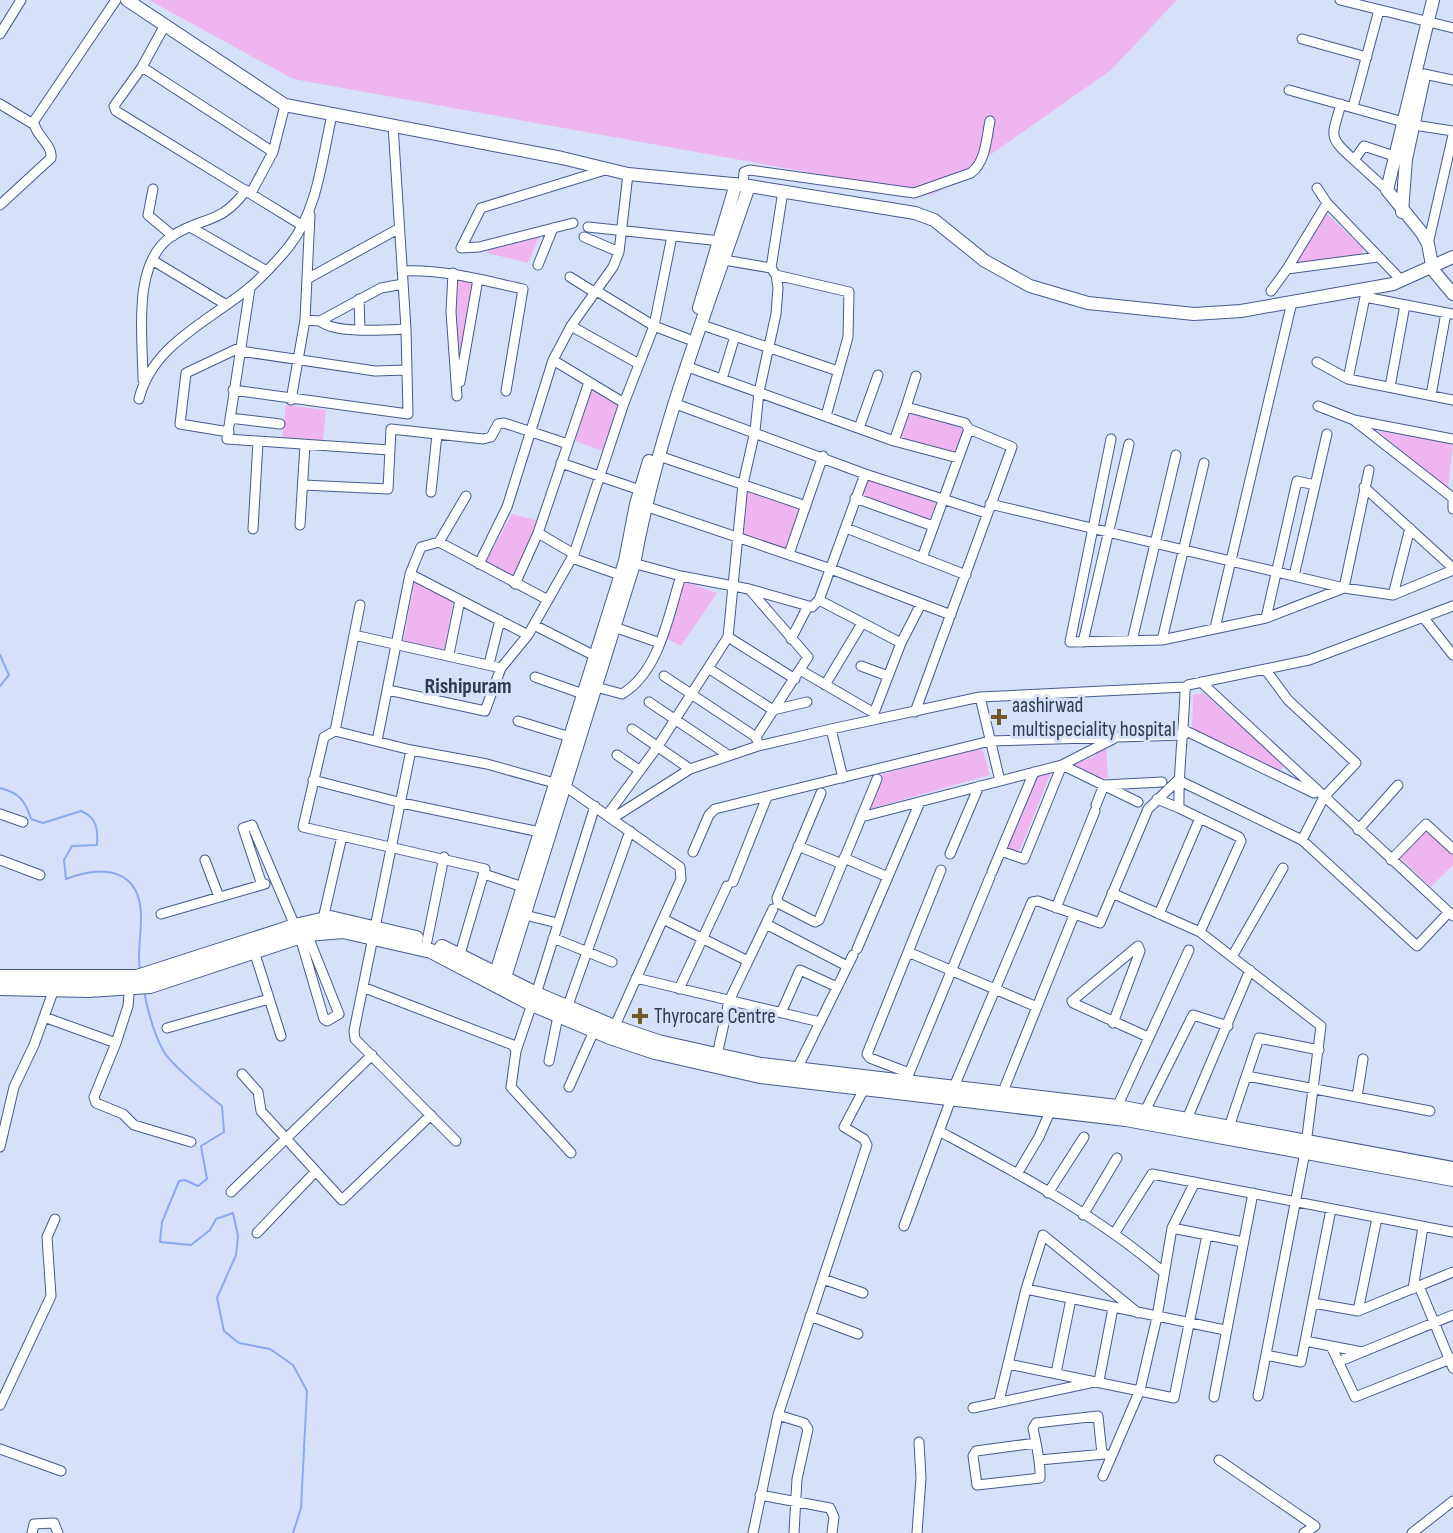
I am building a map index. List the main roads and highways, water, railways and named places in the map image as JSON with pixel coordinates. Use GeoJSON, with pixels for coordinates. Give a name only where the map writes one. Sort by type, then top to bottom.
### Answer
{"type":"FeatureCollection","features":[{"type":"Feature","properties":{"kind":"main road"},"geometry":{"type":"LineString","coordinates":[[0,988],[54,989],[134,983],[254,951],[300,932],[323,919],[344,920],[374,933],[431,951],[499,980]]}},
{"type":"Feature","properties":{"kind":"main road"},"geometry":{"type":"LineString","coordinates":[[162,977],[300,932],[343,930],[427,941],[460,954],[499,980],[534,999],[655,1052],[760,1076],[864,1089],[1117,1107],[1229,1127],[1306,1147],[1453,1179]]}},
{"type":"Feature","properties":{"kind":"main road"},"geometry":{"type":"LineString","coordinates":[[0,976],[134,983]]}},
{"type":"Feature","properties":{"kind":"main road"},"geometry":{"type":"LineString","coordinates":[[562,1012],[594,1031],[612,1032],[762,1065],[907,1078],[952,1094],[1002,1094],[1126,1119],[1453,1169]]}},
{"type":"Feature","properties":{"kind":"waterway"},"geometry":{"type":"LineString","coordinates":[[0,655],[9,675],[0,686]]}},
{"type":"Feature","properties":{"kind":"waterway"},"geometry":{"type":"LineString","coordinates":[[0,788],[20,798],[31,819],[43,823],[81,811],[90,817],[97,829],[97,845],[72,846],[64,860],[66,879],[80,874],[107,872],[128,880],[140,902],[140,971]]}},
{"type":"Feature","properties":{"kind":"waterway"},"geometry":{"type":"LineString","coordinates":[[144,991],[151,1022],[164,1052],[182,1072],[222,1106],[224,1132],[201,1146],[207,1179],[198,1186],[185,1180],[179,1181],[162,1222],[160,1242],[191,1245],[210,1230],[216,1219],[233,1213],[238,1236],[236,1255],[217,1298],[224,1331],[239,1343],[270,1349],[293,1365],[307,1391],[301,1508],[293,1533]]}},
{"type":"Feature","properties":{"kind":"place","name":"aashirwad multispeciality hospital"},"geometry":{"type":"Point","coordinates":[999,717]}},
{"type":"Feature","properties":{"kind":"place","name":"Thyrocare Centre"},"geometry":{"type":"Point","coordinates":[640,1016]}},
{"type":"Feature","properties":{"kind":"district","name":"Rishipuram"},"geometry":{"type":"Point","coordinates":[468,685]}}]}
